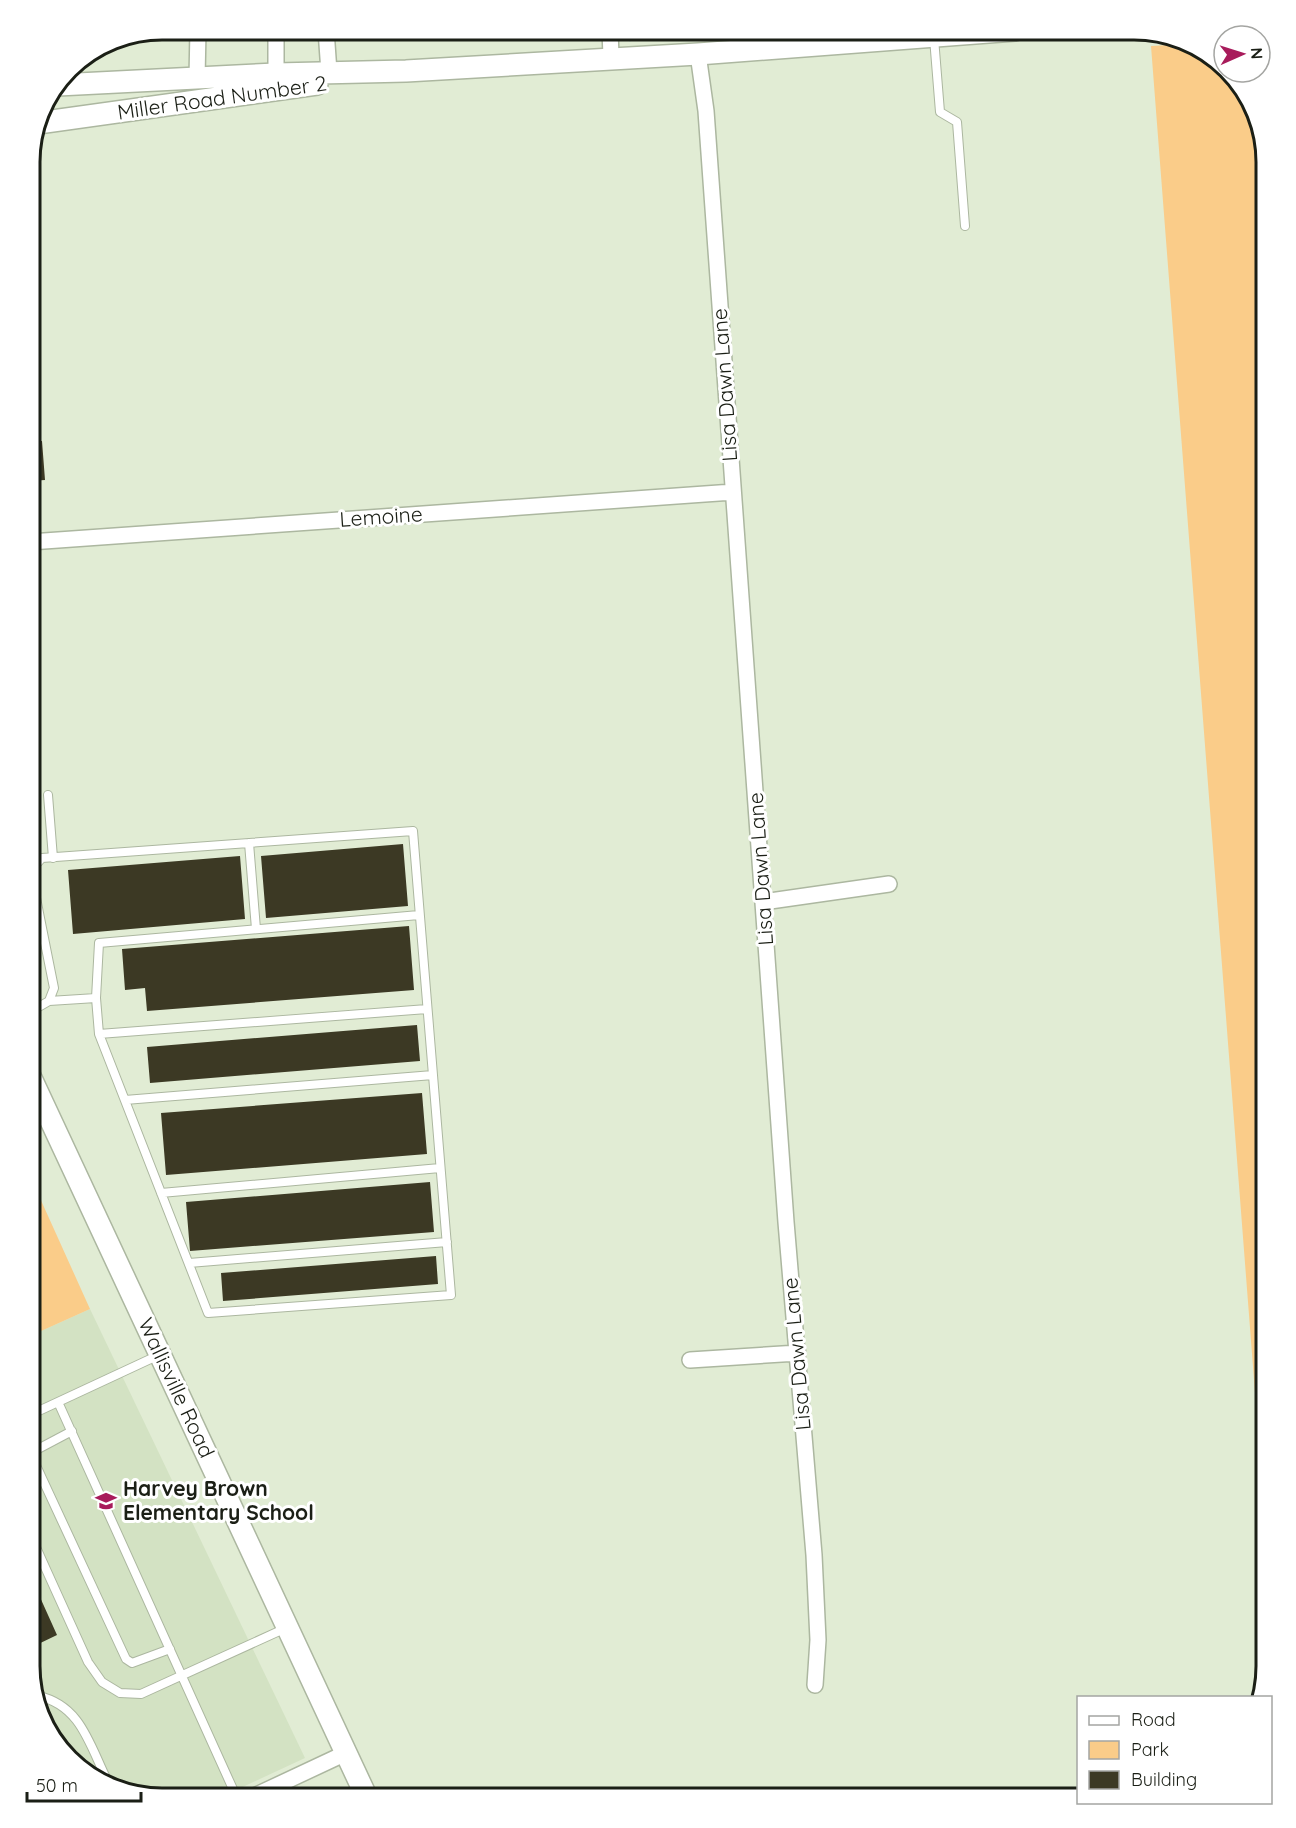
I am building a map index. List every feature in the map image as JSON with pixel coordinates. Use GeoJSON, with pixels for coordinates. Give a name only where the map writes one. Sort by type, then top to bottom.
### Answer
{"type":"FeatureCollection","features":[{"type":"Feature","properties":{"kind":"main road","name":"Miller Road Number 2"},"geometry":{"type":"LineString","coordinates":[[69,84],[276,74],[406,71],[611,57],[698,54],[868,41]]}},
{"type":"Feature","properties":{"kind":"main road","name":"Miller Road Number 2"},"geometry":{"type":"LineString","coordinates":[[48,122],[406,71]]}},
{"type":"Feature","properties":{"kind":"main road","name":"Wallisville Road"},"geometry":{"type":"LineString","coordinates":[[40,1098],[362,1787]]}},
{"type":"Feature","properties":{"kind":"street"},"geometry":{"type":"LineString","coordinates":[[197,78],[198,41]]}},
{"type":"Feature","properties":{"kind":"street"},"geometry":{"type":"LineString","coordinates":[[276,41],[276,74]]}},
{"type":"Feature","properties":{"kind":"street"},"geometry":{"type":"LineString","coordinates":[[327,41],[329,72]]}},
{"type":"Feature","properties":{"kind":"street"},"geometry":{"type":"LineString","coordinates":[[610,41],[611,57]]}},
{"type":"Feature","properties":{"kind":"street","name":"Lisa Dawn Lane"},"geometry":{"type":"LineString","coordinates":[[698,54],[706,111],[763,902],[814,1555],[818,1640],[815,1684]]}},
{"type":"Feature","properties":{"kind":"street","name":"Lemoine"},"geometry":{"type":"LineString","coordinates":[[41,541],[733,492]]}},
{"type":"Feature","properties":{"kind":"street"},"geometry":{"type":"LineString","coordinates":[[763,902],[889,884]]}},
{"type":"Feature","properties":{"kind":"street"},"geometry":{"type":"LineString","coordinates":[[690,1360],[798,1353]]}},
{"type":"Feature","properties":{"kind":"street"},"geometry":{"type":"LineString","coordinates":[[273,1787],[346,1753]]}},
{"type":"Feature","properties":{"kind":"lane"},"geometry":{"type":"LineString","coordinates":[[934,41],[940,112],[957,122],[965,226]]}},
{"type":"Feature","properties":{"kind":"lane"},"geometry":{"type":"LineString","coordinates":[[48,795],[52,858]]}},
{"type":"Feature","properties":{"kind":"lane"},"geometry":{"type":"LineString","coordinates":[[41,859],[413,831],[420,915],[427,1009],[433,1075],[440,1168],[451,1295],[208,1313],[99,1034],[96,998],[99,943],[420,915]]}},
{"type":"Feature","properties":{"kind":"lane"},"geometry":{"type":"LineString","coordinates":[[249,843],[256,929]]}},
{"type":"Feature","properties":{"kind":"lane"},"geometry":{"type":"LineString","coordinates":[[40,918],[54,988],[49,1001]]}},
{"type":"Feature","properties":{"kind":"lane"},"geometry":{"type":"LineString","coordinates":[[40,1006],[49,1001],[96,998]]}},
{"type":"Feature","properties":{"kind":"lane"},"geometry":{"type":"LineString","coordinates":[[99,1034],[427,1009]]}},
{"type":"Feature","properties":{"kind":"lane"},"geometry":{"type":"LineString","coordinates":[[125,1100],[433,1075]]}},
{"type":"Feature","properties":{"kind":"lane"},"geometry":{"type":"LineString","coordinates":[[162,1193],[440,1168]]}},
{"type":"Feature","properties":{"kind":"lane"},"geometry":{"type":"LineString","coordinates":[[189,1263],[447,1242]]}},
{"type":"Feature","properties":{"kind":"lane"},"geometry":{"type":"LineString","coordinates":[[40,1410],[160,1354]]}},
{"type":"Feature","properties":{"kind":"lane"},"geometry":{"type":"LineString","coordinates":[[58,1402],[232,1787]]}},
{"type":"Feature","properties":{"kind":"lane"},"geometry":{"type":"LineString","coordinates":[[40,1449],[72,1431]]}},
{"type":"Feature","properties":{"kind":"lane"},"geometry":{"type":"LineString","coordinates":[[40,1473],[126,1659],[132,1663],[140,1662],[170,1649]]}},
{"type":"Feature","properties":{"kind":"lane"},"geometry":{"type":"LineString","coordinates":[[40,1556],[88,1662],[102,1683],[120,1693],[141,1694],[288,1627]]}},
{"type":"Feature","properties":{"kind":"lane"},"geometry":{"type":"LineString","coordinates":[[45,1698],[52,1699],[77,1717],[103,1772]]}},
{"type":"Feature","properties":{"kind":"shaded area","name":"Harvey Brown Elementary School"},"geometry":{"type":"Polygon","coordinates":[[[90,1309],[305,1758],[242,1787],[138,1785],[108,1775],[94,1767],[71,1746],[57,1727],[45,1697],[40,1666],[40,1331],[90,1309]]]}},
{"type":"Feature","properties":{"kind":"green space"},"geometry":{"type":"Polygon","coordinates":[[[1166,45],[1188,53],[1212,69],[1212,84],[1227,84],[1246,116],[1256,162],[1256,1406],[1151,46],[1166,45]]]}},
{"type":"Feature","properties":{"kind":"green space"},"geometry":{"type":"Polygon","coordinates":[[[40,1199],[90,1309],[40,1331],[40,1199]]]}},
{"type":"Feature","properties":{"kind":"building"},"geometry":{"type":"Polygon","coordinates":[[[41,441],[45,480],[41,480],[41,441]]]}},
{"type":"Feature","properties":{"kind":"building"},"geometry":{"type":"Polygon","coordinates":[[[403,844],[408,906],[266,918],[261,856],[403,844]]]}},
{"type":"Feature","properties":{"kind":"building"},"geometry":{"type":"Polygon","coordinates":[[[240,856],[245,919],[73,934],[68,870],[240,856]]]}},
{"type":"Feature","properties":{"kind":"building"},"geometry":{"type":"Polygon","coordinates":[[[409,926],[414,990],[147,1011],[145,988],[125,990],[122,949],[409,926]]]}},
{"type":"Feature","properties":{"kind":"building"},"geometry":{"type":"Polygon","coordinates":[[[417,1025],[420,1061],[150,1083],[147,1047],[417,1025]]]}},
{"type":"Feature","properties":{"kind":"building"},"geometry":{"type":"Polygon","coordinates":[[[422,1093],[427,1154],[166,1175],[161,1113],[422,1093]]]}},
{"type":"Feature","properties":{"kind":"building"},"geometry":{"type":"Polygon","coordinates":[[[430,1182],[434,1232],[190,1251],[186,1202],[430,1182]]]}},
{"type":"Feature","properties":{"kind":"building"},"geometry":{"type":"Polygon","coordinates":[[[436,1256],[438,1284],[223,1301],[221,1273],[436,1256]]]}},
{"type":"Feature","properties":{"kind":"building"},"geometry":{"type":"Polygon","coordinates":[[[40,1597],[57,1635],[40,1643],[40,1597]]]}},
{"type":"Feature","properties":{"kind":"place","name":"Harvey Brown Elementary School"},"geometry":{"type":"Point","coordinates":[106,1501]}}]}
